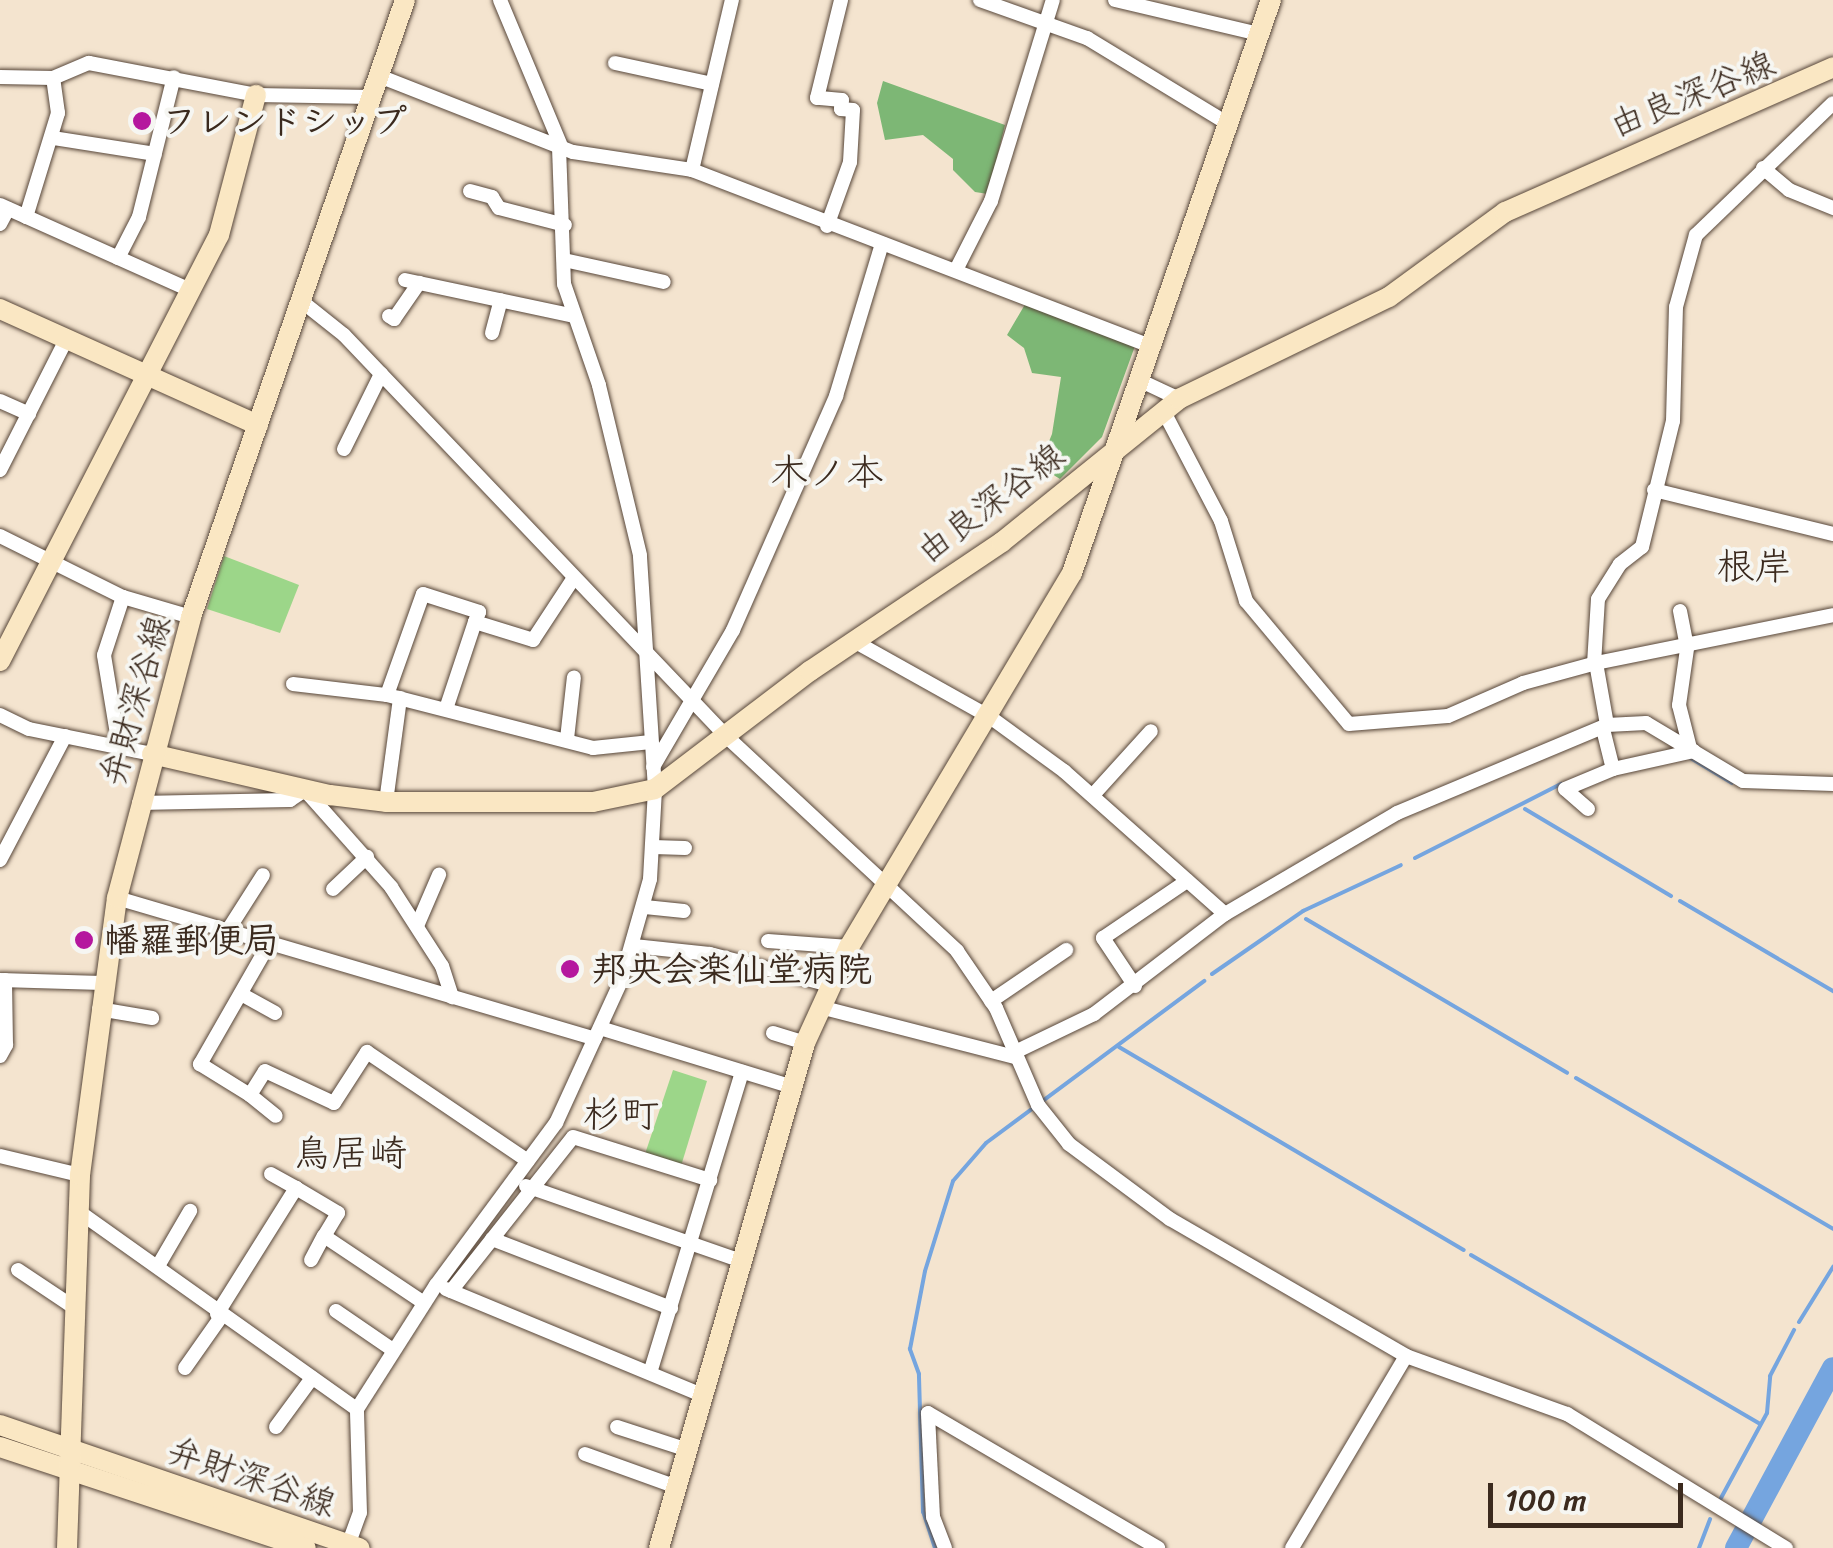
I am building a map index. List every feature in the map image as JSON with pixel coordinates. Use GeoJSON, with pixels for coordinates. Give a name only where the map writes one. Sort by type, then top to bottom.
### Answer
{"type":"FeatureCollection","features":[{"type":"Feature","properties":{"kind":"main road","name":"弁財深谷線"},"geometry":{"type":"LineString","coordinates":[[67,1459],[80,1175],[102,984],[139,802],[192,617],[405,0]]}},
{"type":"Feature","properties":{"kind":"main road"},"geometry":{"type":"LineString","coordinates":[[659,1548],[738,1260],[805,1043],[849,947],[990,717],[1072,573],[1272,0]]}},
{"type":"Feature","properties":{"kind":"main road","name":"由良深谷線"},"geometry":{"type":"LineString","coordinates":[[152,754],[305,790],[386,802],[594,802],[655,790],[854,641],[1002,542],[1118,444],[1171,405],[1388,297],[1506,212],[1833,67]]}},
{"type":"Feature","properties":{"kind":"main road"},"geometry":{"type":"LineString","coordinates":[[0,661],[219,235],[256,95]]}},
{"type":"Feature","properties":{"kind":"main road"},"geometry":{"type":"LineString","coordinates":[[0,308],[258,426]]}},
{"type":"Feature","properties":{"kind":"main road"},"geometry":{"type":"LineString","coordinates":[[0,1424],[67,1459]]}},
{"type":"Feature","properties":{"kind":"main road"},"geometry":{"type":"LineString","coordinates":[[0,1447],[67,1459]]}},
{"type":"Feature","properties":{"kind":"main road","name":"弁財深谷線"},"geometry":{"type":"LineString","coordinates":[[67,1459],[352,1547]]}},
{"type":"Feature","properties":{"kind":"main road","name":"弁財深谷線"},"geometry":{"type":"LineString","coordinates":[[67,1459],[306,1548]]}},
{"type":"Feature","properties":{"kind":"main road"},"geometry":{"type":"LineString","coordinates":[[67,1459],[67,1548]]}},
{"type":"Feature","properties":{"kind":"street"},"geometry":{"type":"LineString","coordinates":[[352,1547],[360,1513],[358,1409],[424,1302],[564,1109],[634,946],[645,908],[653,847],[655,790],[634,517],[598,378],[570,315],[560,148],[500,0]]}},
{"type":"Feature","properties":{"kind":"street"},"geometry":{"type":"LineString","coordinates":[[692,170],[732,0]]}},
{"type":"Feature","properties":{"kind":"street"},"geometry":{"type":"LineString","coordinates":[[828,226],[850,162],[853,110],[841,110],[842,100],[817,98],[841,0]]}},
{"type":"Feature","properties":{"kind":"street"},"geometry":{"type":"LineString","coordinates":[[980,0],[1087,38],[1230,125]]}},
{"type":"Feature","properties":{"kind":"street"},"geometry":{"type":"LineString","coordinates":[[957,268],[991,201],[1021,87],[1048,23],[1053,0]]}},
{"type":"Feature","properties":{"kind":"street"},"geometry":{"type":"LineString","coordinates":[[1116,0],[1161,6],[1260,34]]}},
{"type":"Feature","properties":{"kind":"street"},"geometry":{"type":"LineString","coordinates":[[0,77],[53,78],[89,63],[256,95],[371,97]]}},
{"type":"Feature","properties":{"kind":"street"},"geometry":{"type":"LineString","coordinates":[[615,63],[712,84]]}},
{"type":"Feature","properties":{"kind":"street"},"geometry":{"type":"LineString","coordinates":[[379,76],[560,148],[692,170],[828,226],[957,268],[1152,347]]}},
{"type":"Feature","properties":{"kind":"street"},"geometry":{"type":"LineString","coordinates":[[118,258],[139,217],[174,77]]}},
{"type":"Feature","properties":{"kind":"street"},"geometry":{"type":"LineString","coordinates":[[26,218],[58,113],[53,78]]}},
{"type":"Feature","properties":{"kind":"street"},"geometry":{"type":"LineString","coordinates":[[1613,769],[1595,664],[1598,599],[1624,560],[1642,547],[1673,422],[1676,306],[1696,236],[1833,103]]}},
{"type":"Feature","properties":{"kind":"street"},"geometry":{"type":"LineString","coordinates":[[53,138],[155,154]]}},
{"type":"Feature","properties":{"kind":"street"},"geometry":{"type":"LineString","coordinates":[[1763,168],[1788,190],[1833,208]]}},
{"type":"Feature","properties":{"kind":"street"},"geometry":{"type":"LineString","coordinates":[[470,192],[492,197],[499,208],[565,225]]}},
{"type":"Feature","properties":{"kind":"street"},"geometry":{"type":"LineString","coordinates":[[0,224],[4,207],[192,291]]}},
{"type":"Feature","properties":{"kind":"street"},"geometry":{"type":"LineString","coordinates":[[653,768],[733,630],[836,396],[882,244]]}},
{"type":"Feature","properties":{"kind":"street"},"geometry":{"type":"LineString","coordinates":[[564,260],[664,282]]}},
{"type":"Feature","properties":{"kind":"street"},"geometry":{"type":"LineString","coordinates":[[389,316],[394,320],[412,282],[570,315]]}},
{"type":"Feature","properties":{"kind":"street"},"geometry":{"type":"LineString","coordinates":[[300,300],[381,374],[572,579],[726,736],[956,951],[991,1001],[1014,1055],[1058,1133],[1132,1194],[1406,1356],[1567,1414],[1724,1514],[1781,1545]]}},
{"type":"Feature","properties":{"kind":"street"},"geometry":{"type":"LineString","coordinates":[[492,334],[501,300]]}},
{"type":"Feature","properties":{"kind":"street"},"geometry":{"type":"LineString","coordinates":[[0,470],[67,338]]}},
{"type":"Feature","properties":{"kind":"street"},"geometry":{"type":"LineString","coordinates":[[344,449],[381,374]]}},
{"type":"Feature","properties":{"kind":"street"},"geometry":{"type":"LineString","coordinates":[[1141,381],[1171,405],[1221,522],[1246,601],[1348,724],[1448,716],[1524,684],[1595,664],[1833,615]]}},
{"type":"Feature","properties":{"kind":"street"},"geometry":{"type":"LineString","coordinates":[[0,401],[28,414]]}},
{"type":"Feature","properties":{"kind":"street"},"geometry":{"type":"LineString","coordinates":[[1654,490],[1833,534]]}},
{"type":"Feature","properties":{"kind":"street"},"geometry":{"type":"LineString","coordinates":[[0,536],[123,597],[192,617]]}},
{"type":"Feature","properties":{"kind":"street"},"geometry":{"type":"LineString","coordinates":[[475,622],[533,640],[572,579]]}},
{"type":"Feature","properties":{"kind":"street"},"geometry":{"type":"LineString","coordinates":[[386,802],[394,696],[423,594],[479,612],[446,709]]}},
{"type":"Feature","properties":{"kind":"street"},"geometry":{"type":"LineString","coordinates":[[118,746],[104,656],[123,597]]}},
{"type":"Feature","properties":{"kind":"street"},"geometry":{"type":"LineString","coordinates":[[1680,611],[1687,642],[1678,706],[1691,749]]}},
{"type":"Feature","properties":{"kind":"street"},"geometry":{"type":"LineString","coordinates":[[854,641],[990,717],[1092,795],[1225,914]]}},
{"type":"Feature","properties":{"kind":"street"},"geometry":{"type":"LineString","coordinates":[[567,739],[574,677]]}},
{"type":"Feature","properties":{"kind":"street"},"geometry":{"type":"LineString","coordinates":[[293,684],[394,696],[613,749],[651,742]]}},
{"type":"Feature","properties":{"kind":"street"},"geometry":{"type":"LineString","coordinates":[[0,715],[65,736],[152,754]]}},
{"type":"Feature","properties":{"kind":"street"},"geometry":{"type":"LineString","coordinates":[[820,1008],[1014,1055],[1094,1014],[1136,986],[1225,914],[1397,813],[1605,727],[1646,723],[1743,781],[1833,784]]}},
{"type":"Feature","properties":{"kind":"street"},"geometry":{"type":"LineString","coordinates":[[1092,795],[1151,731]]}},
{"type":"Feature","properties":{"kind":"street"},"geometry":{"type":"LineString","coordinates":[[0,860],[65,736]]}},
{"type":"Feature","properties":{"kind":"street"},"geometry":{"type":"LineString","coordinates":[[1588,809],[1565,788],[1613,769],[1691,749]]}},
{"type":"Feature","properties":{"kind":"street"},"geometry":{"type":"LineString","coordinates":[[139,802],[290,800],[305,790],[368,857],[418,926],[452,997]]}},
{"type":"Feature","properties":{"kind":"street"},"geometry":{"type":"LineString","coordinates":[[653,847],[685,848]]}},
{"type":"Feature","properties":{"kind":"street"},"geometry":{"type":"LineString","coordinates":[[332,889],[368,857]]}},
{"type":"Feature","properties":{"kind":"street"},"geometry":{"type":"LineString","coordinates":[[418,926],[439,875]]}},
{"type":"Feature","properties":{"kind":"street"},"geometry":{"type":"LineString","coordinates":[[228,930],[262,876]]}},
{"type":"Feature","properties":{"kind":"street"},"geometry":{"type":"LineString","coordinates":[[1136,986],[1103,938],[1188,881]]}},
{"type":"Feature","properties":{"kind":"street"},"geometry":{"type":"LineString","coordinates":[[117,898],[452,997],[790,1086]]}},
{"type":"Feature","properties":{"kind":"street"},"geometry":{"type":"LineString","coordinates":[[645,908],[684,911]]}},
{"type":"Feature","properties":{"kind":"street"},"geometry":{"type":"LineString","coordinates":[[768,941],[849,947]]}},
{"type":"Feature","properties":{"kind":"street"},"geometry":{"type":"LineString","coordinates":[[270,942],[200,1064],[276,1116]]}},
{"type":"Feature","properties":{"kind":"street"},"geometry":{"type":"LineString","coordinates":[[634,946],[710,948],[830,985]]}},
{"type":"Feature","properties":{"kind":"street"},"geometry":{"type":"LineString","coordinates":[[991,1001],[1066,950]]}},
{"type":"Feature","properties":{"kind":"street"},"geometry":{"type":"LineString","coordinates":[[0,1056],[6,1045],[2,980],[102,984]]}},
{"type":"Feature","properties":{"kind":"street"},"geometry":{"type":"LineString","coordinates":[[241,994],[274,1013]]}},
{"type":"Feature","properties":{"kind":"street"},"geometry":{"type":"LineString","coordinates":[[99,1010],[152,1018]]}},
{"type":"Feature","properties":{"kind":"street"},"geometry":{"type":"LineString","coordinates":[[773,1033],[805,1043]]}},
{"type":"Feature","properties":{"kind":"street"},"geometry":{"type":"LineString","coordinates":[[250,1095],[265,1071],[334,1103],[367,1052],[528,1161]]}},
{"type":"Feature","properties":{"kind":"street"},"geometry":{"type":"LineString","coordinates":[[650,1374],[742,1072]]}},
{"type":"Feature","properties":{"kind":"street"},"geometry":{"type":"LineString","coordinates":[[451,1291],[573,1137],[710,1180]]}},
{"type":"Feature","properties":{"kind":"street"},"geometry":{"type":"LineString","coordinates":[[2,1162],[80,1175]]}},
{"type":"Feature","properties":{"kind":"street"},"geometry":{"type":"LineString","coordinates":[[271,1174],[338,1213],[310,1260]]}},
{"type":"Feature","properties":{"kind":"street"},"geometry":{"type":"LineString","coordinates":[[514,1182],[738,1260]]}},
{"type":"Feature","properties":{"kind":"street"},"geometry":{"type":"LineString","coordinates":[[184,1368],[296,1188]]}},
{"type":"Feature","properties":{"kind":"street"},"geometry":{"type":"LineString","coordinates":[[78,1211],[158,1266],[219,1316],[358,1409]]}},
{"type":"Feature","properties":{"kind":"street"},"geometry":{"type":"LineString","coordinates":[[158,1266],[190,1211]]}},
{"type":"Feature","properties":{"kind":"street"},"geometry":{"type":"LineString","coordinates":[[324,1236],[424,1302]]}},
{"type":"Feature","properties":{"kind":"street"},"geometry":{"type":"LineString","coordinates":[[492,1239],[671,1308]]}},
{"type":"Feature","properties":{"kind":"street"},"geometry":{"type":"LineString","coordinates":[[18,1270],[72,1306]]}},
{"type":"Feature","properties":{"kind":"street"},"geometry":{"type":"LineString","coordinates":[[436,1285],[700,1394]]}},
{"type":"Feature","properties":{"kind":"street"},"geometry":{"type":"LineString","coordinates":[[336,1311],[393,1350]]}},
{"type":"Feature","properties":{"kind":"street"},"geometry":{"type":"LineString","coordinates":[[1292,1548],[1406,1356]]}},
{"type":"Feature","properties":{"kind":"street"},"geometry":{"type":"LineString","coordinates":[[276,1427],[312,1378]]}},
{"type":"Feature","properties":{"kind":"street"},"geometry":{"type":"LineString","coordinates":[[946,1548],[933,1517],[928,1413],[1158,1548]]}},
{"type":"Feature","properties":{"kind":"street"},"geometry":{"type":"LineString","coordinates":[[617,1427],[684,1448]]}},
{"type":"Feature","properties":{"kind":"street"},"geometry":{"type":"LineString","coordinates":[[585,1454],[674,1486]]}},
{"type":"Feature","properties":{"kind":"green space"},"geometry":{"type":"Polygon","coordinates":[[[883,81],[1005,125],[988,194],[975,192],[953,170],[953,159],[923,135],[885,140],[877,103],[883,81]]]}},
{"type":"Feature","properties":{"kind":"green space"},"geometry":{"type":"Polygon","coordinates":[[[1027,301],[1135,346],[1102,437],[1060,479],[1039,466],[1052,434],[1061,377],[1032,373],[1024,348],[1007,335],[1027,301]]]}},
{"type":"Feature","properties":{"kind":"green space"},"geometry":{"type":"Polygon","coordinates":[[[224,556],[299,585],[280,633],[207,609],[224,556]]]}},
{"type":"Feature","properties":{"kind":"green space"},"geometry":{"type":"Polygon","coordinates":[[[673,1070],[707,1081],[681,1166],[645,1154],[673,1070]]]}},
{"type":"Feature","properties":{"kind":"waterway"},"geometry":{"type":"LineString","coordinates":[[1689,757],[1732,783]]}},
{"type":"Feature","properties":{"kind":"waterway"},"geometry":{"type":"LineString","coordinates":[[1415,858],[1561,784]]}},
{"type":"Feature","properties":{"kind":"waterway"},"geometry":{"type":"LineString","coordinates":[[1525,809],[1671,896]]}},
{"type":"Feature","properties":{"kind":"waterway"},"geometry":{"type":"LineString","coordinates":[[1212,974],[1303,911],[1401,865]]}},
{"type":"Feature","properties":{"kind":"waterway"},"geometry":{"type":"LineString","coordinates":[[1680,901],[1833,991]]}},
{"type":"Feature","properties":{"kind":"waterway"},"geometry":{"type":"LineString","coordinates":[[1306,919],[1567,1073]]}},
{"type":"Feature","properties":{"kind":"waterway"},"geometry":{"type":"LineString","coordinates":[[935,1548],[923,1512],[919,1374],[910,1349],[925,1271],[953,1181],[986,1143],[1204,981]]}},
{"type":"Feature","properties":{"kind":"waterway"},"geometry":{"type":"LineString","coordinates":[[1119,1047],[1464,1250]]}},
{"type":"Feature","properties":{"kind":"waterway"},"geometry":{"type":"LineString","coordinates":[[1576,1078],[1833,1229]]}},
{"type":"Feature","properties":{"kind":"waterway"},"geometry":{"type":"LineString","coordinates":[[1471,1255],[1760,1424]]}},
{"type":"Feature","properties":{"kind":"waterway"},"geometry":{"type":"LineString","coordinates":[[1799,1322],[1833,1267]]}},
{"type":"Feature","properties":{"kind":"waterway"},"geometry":{"type":"LineString","coordinates":[[1721,1498],[1767,1413],[1770,1376],[1794,1330]]}},
{"type":"Feature","properties":{"kind":"waterway"},"geometry":{"type":"LineString","coordinates":[[1736,1548],[1833,1368]]}},
{"type":"Feature","properties":{"kind":"waterway"},"geometry":{"type":"LineString","coordinates":[[1699,1548],[1710,1519]]}},
{"type":"Feature","properties":{"kind":"place","name":"フレンドシップ"},"geometry":{"type":"Point","coordinates":[142,121]}},
{"type":"Feature","properties":{"kind":"place","name":"幡羅郵便局"},"geometry":{"type":"Point","coordinates":[84,940]}},
{"type":"Feature","properties":{"kind":"place","name":"邦央会楽仙堂病院"},"geometry":{"type":"Point","coordinates":[570,969]}},
{"type":"Feature","properties":{"kind":"district","name":"木ノ本"},"geometry":{"type":"Point","coordinates":[827,473]}},
{"type":"Feature","properties":{"kind":"district","name":"根岸"},"geometry":{"type":"Point","coordinates":[1754,567]}},
{"type":"Feature","properties":{"kind":"district","name":"杉町"},"geometry":{"type":"Point","coordinates":[621,1115]}},
{"type":"Feature","properties":{"kind":"district","name":"鳥居崎"},"geometry":{"type":"Point","coordinates":[350,1154]}}]}
